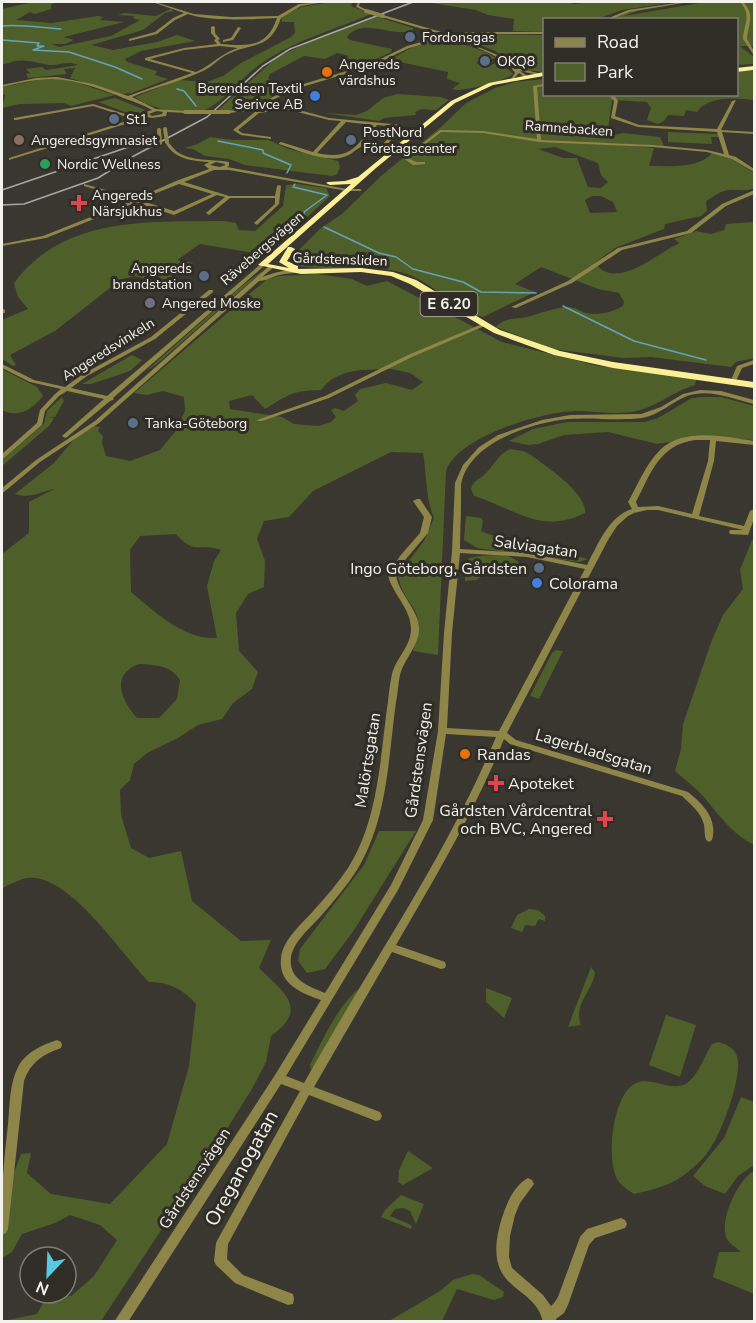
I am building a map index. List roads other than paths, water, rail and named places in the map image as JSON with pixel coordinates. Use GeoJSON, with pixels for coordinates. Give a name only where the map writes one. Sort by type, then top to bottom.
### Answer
{"type":"FeatureCollection","features":[{"type":"Feature","properties":{"kind":"highway"},"geometry":{"type":"LineString","coordinates":[[738,69],[754,67]]}},
{"type":"Feature","properties":{"kind":"highway"},"geometry":{"type":"LineString","coordinates":[[526,77],[543,75]]}},
{"type":"Feature","properties":{"kind":"highway","name":"Rävebergsvägen"},"geometry":{"type":"LineString","coordinates":[[262,265],[367,172],[461,96],[487,85],[526,77]]}},
{"type":"Feature","properties":{"kind":"highway","name":"Rävebergsvägen"},"geometry":{"type":"LineString","coordinates":[[271,267],[462,101],[489,87],[526,77]]}},
{"type":"Feature","properties":{"kind":"highway"},"geometry":{"type":"LineString","coordinates":[[330,183],[350,182],[367,172]]}},
{"type":"Feature","properties":{"kind":"highway","name":"E 6.20"},"geometry":{"type":"LineString","coordinates":[[291,249],[284,264],[318,272]]}},
{"type":"Feature","properties":{"kind":"highway","name":"Gårdstensliden"},"geometry":{"type":"LineString","coordinates":[[262,265],[297,272],[369,270],[403,277],[484,325],[511,338],[552,352],[613,365],[754,380]]}},
{"type":"Feature","properties":{"kind":"highway","name":"Gårdstensliden"},"geometry":{"type":"LineString","coordinates":[[734,378],[754,385]]}},
{"type":"Feature","properties":{"kind":"street"},"geometry":{"type":"LineString","coordinates":[[156,2],[187,14],[217,18],[279,16],[300,5],[323,2]]}},
{"type":"Feature","properties":{"kind":"street"},"geometry":{"type":"LineString","coordinates":[[359,2],[357,6],[366,11],[488,52]]}},
{"type":"Feature","properties":{"kind":"street"},"geometry":{"type":"LineString","coordinates":[[610,18],[628,11],[687,2]]}},
{"type":"Feature","properties":{"kind":"street"},"geometry":{"type":"LineString","coordinates":[[680,3],[694,2]]}},
{"type":"Feature","properties":{"kind":"street"},"geometry":{"type":"LineString","coordinates":[[742,2],[750,12],[745,39],[754,53]]}},
{"type":"Feature","properties":{"kind":"street"},"geometry":{"type":"LineString","coordinates":[[130,40],[156,33],[174,19],[187,14]]}},
{"type":"Feature","properties":{"kind":"street"},"geometry":{"type":"LineString","coordinates":[[127,98],[158,84],[197,73],[213,64],[224,54],[263,40],[274,33],[279,16]]}},
{"type":"Feature","properties":{"kind":"street"},"geometry":{"type":"LineString","coordinates":[[212,17],[209,25],[213,27]]}},
{"type":"Feature","properties":{"kind":"street"},"geometry":{"type":"LineString","coordinates":[[217,18],[213,33],[222,43],[245,48]]}},
{"type":"Feature","properties":{"kind":"street"},"geometry":{"type":"LineString","coordinates":[[414,27],[438,37]]}},
{"type":"Feature","properties":{"kind":"street"},"geometry":{"type":"LineString","coordinates":[[197,73],[147,60],[157,55],[222,43],[232,39],[239,28]]}},
{"type":"Feature","properties":{"kind":"street"},"geometry":{"type":"LineString","coordinates":[[11,159],[147,116],[155,117],[185,112],[253,110],[291,89],[371,65],[408,46],[438,37],[468,33],[543,33]]}},
{"type":"Feature","properties":{"kind":"street"},"geometry":{"type":"LineString","coordinates":[[451,36],[488,52],[526,77]]}},
{"type":"Feature","properties":{"kind":"street"},"geometry":{"type":"LineString","coordinates":[[189,48],[197,52]]}},
{"type":"Feature","properties":{"kind":"street"},"geometry":{"type":"LineString","coordinates":[[157,55],[172,59]]}},
{"type":"Feature","properties":{"kind":"street"},"geometry":{"type":"LineString","coordinates":[[515,69],[543,75]]}},
{"type":"Feature","properties":{"kind":"street"},"geometry":{"type":"LineString","coordinates":[[513,78],[517,73],[515,69]]}},
{"type":"Feature","properties":{"kind":"street"},"geometry":{"type":"LineString","coordinates":[[2,86],[59,78],[127,98],[164,114]]}},
{"type":"Feature","properties":{"kind":"street"},"geometry":{"type":"LineString","coordinates":[[539,141],[535,86],[543,85]]}},
{"type":"Feature","properties":{"kind":"street"},"geometry":{"type":"LineString","coordinates":[[612,96],[616,101],[613,117],[629,124],[754,133]]}},
{"type":"Feature","properties":{"kind":"street"},"geometry":{"type":"LineString","coordinates":[[727,155],[719,131],[734,101]]}},
{"type":"Feature","properties":{"kind":"street"},"geometry":{"type":"LineString","coordinates":[[268,103],[287,106],[321,117],[344,121],[395,124],[401,128],[384,145],[359,146]]}},
{"type":"Feature","properties":{"kind":"street"},"geometry":{"type":"LineString","coordinates":[[16,119],[93,105],[139,119]]}},
{"type":"Feature","properties":{"kind":"street"},"geometry":{"type":"LineString","coordinates":[[269,138],[241,134],[235,130],[258,112],[287,106]]}},
{"type":"Feature","properties":{"kind":"street"},"geometry":{"type":"LineString","coordinates":[[147,116],[146,112],[154,110]]}},
{"type":"Feature","properties":{"kind":"street"},"geometry":{"type":"LineString","coordinates":[[164,114],[160,143],[175,156],[214,169]]}},
{"type":"Feature","properties":{"kind":"street"},"geometry":{"type":"LineString","coordinates":[[155,117],[162,129]]}},
{"type":"Feature","properties":{"kind":"street"},"geometry":{"type":"LineString","coordinates":[[315,153],[344,121]]}},
{"type":"Feature","properties":{"kind":"street"},"geometry":{"type":"LineString","coordinates":[[281,143],[328,156],[342,156],[353,152],[376,123]]}},
{"type":"Feature","properties":{"kind":"street","name":"Ramnebacken"},"geometry":{"type":"LineString","coordinates":[[423,163],[415,164],[405,158],[441,131],[496,133],[539,141],[653,146],[727,155],[754,171]]}},
{"type":"Feature","properties":{"kind":"street"},"geometry":{"type":"LineString","coordinates":[[167,149],[182,156],[349,188]]}},
{"type":"Feature","properties":{"kind":"street"},"geometry":{"type":"LineString","coordinates":[[2,244],[49,234],[125,199],[196,172],[215,161]]}},
{"type":"Feature","properties":{"kind":"street"},"geometry":{"type":"LineString","coordinates":[[222,168],[228,164]]}},
{"type":"Feature","properties":{"kind":"street"},"geometry":{"type":"LineString","coordinates":[[2,244],[44,237],[214,169],[222,168],[360,190]]}},
{"type":"Feature","properties":{"kind":"street"},"geometry":{"type":"LineString","coordinates":[[178,182],[229,197],[278,197]]}},
{"type":"Feature","properties":{"kind":"street"},"geometry":{"type":"LineString","coordinates":[[86,185],[131,203]]}},
{"type":"Feature","properties":{"kind":"street"},"geometry":{"type":"LineString","coordinates":[[256,223],[275,207],[279,186]]}},
{"type":"Feature","properties":{"kind":"street"},"geometry":{"type":"LineString","coordinates":[[514,307],[570,282],[620,249],[689,232],[724,205],[754,192]]}},
{"type":"Feature","properties":{"kind":"street"},"geometry":{"type":"LineString","coordinates":[[136,196],[174,213],[215,194]]}},
{"type":"Feature","properties":{"kind":"street"},"geometry":{"type":"LineString","coordinates":[[208,213],[229,197]]}},
{"type":"Feature","properties":{"kind":"street","name":"Rävebergsvägen"},"geometry":{"type":"LineString","coordinates":[[2,489],[110,399],[262,265]]}},
{"type":"Feature","properties":{"kind":"street","name":"Rävebergsvägen"},"geometry":{"type":"LineString","coordinates":[[2,489],[38,461],[97,422],[271,267]]}},
{"type":"Feature","properties":{"kind":"street","name":"Rävebergsvägen"},"geometry":{"type":"LineString","coordinates":[[250,286],[269,276],[297,272]]}},
{"type":"Feature","properties":{"kind":"street","name":"Angeredsvinkeln"},"geometry":{"type":"LineString","coordinates":[[2,457],[40,424],[42,411],[63,388],[153,338],[211,291]]}},
{"type":"Feature","properties":{"kind":"street"},"geometry":{"type":"LineString","coordinates":[[165,316],[169,325]]}},
{"type":"Feature","properties":{"kind":"street"},"geometry":{"type":"LineString","coordinates":[[260,420],[327,397],[410,356],[484,325]]}},
{"type":"Feature","properties":{"kind":"street"},"geometry":{"type":"LineString","coordinates":[[734,378],[739,367],[754,362]]}},
{"type":"Feature","properties":{"kind":"street"},"geometry":{"type":"LineString","coordinates":[[2,366],[28,378],[120,401]]}},
{"type":"Feature","properties":{"kind":"street","name":"Gårdstensvägen"},"geometry":{"type":"LineString","coordinates":[[120,1322],[279,1078],[395,887],[429,820],[442,731],[456,551],[458,483],[462,471],[481,448],[500,436],[516,429],[556,419],[642,416],[663,408],[685,395],[700,392],[721,393],[754,402]]}},
{"type":"Feature","properties":{"kind":"street"},"geometry":{"type":"LineString","coordinates":[[747,529],[658,508],[636,509],[632,502],[648,472],[665,449],[684,440],[713,439],[754,443]]}},
{"type":"Feature","properties":{"kind":"street"},"geometry":{"type":"LineString","coordinates":[[695,517],[711,461],[713,439]]}},
{"type":"Feature","properties":{"kind":"street","name":"Malörtsgatan"},"geometry":{"type":"LineString","coordinates":[[327,998],[297,986],[289,978],[286,972],[286,954],[299,934],[350,873],[361,854],[372,822],[397,671],[411,643],[415,629],[411,610],[394,586],[392,575],[424,533],[428,517],[417,501]]}},
{"type":"Feature","properties":{"kind":"street","name":"Salviagatan"},"geometry":{"type":"LineString","coordinates":[[456,551],[527,555],[588,567],[618,517],[636,509]]}},
{"type":"Feature","properties":{"kind":"street"},"geometry":{"type":"LineString","coordinates":[[733,532],[745,533],[754,511]]}},
{"type":"Feature","properties":{"kind":"street","name":"Oreganogatan"},"geometry":{"type":"LineString","coordinates":[[288,1299],[232,1275],[220,1262],[220,1252],[307,1089],[434,872],[588,567]]}},
{"type":"Feature","properties":{"kind":"street","name":"Lagerbladsgatan"},"geometry":{"type":"LineString","coordinates":[[442,731],[503,734],[513,742],[685,794],[710,822],[709,838]]}},
{"type":"Feature","properties":{"kind":"street"},"geometry":{"type":"LineString","coordinates":[[391,947],[441,965]]}},
{"type":"Feature","properties":{"kind":"street"},"geometry":{"type":"LineString","coordinates":[[2,1228],[18,1081],[22,1068],[30,1059],[48,1047],[57,1045]]}},
{"type":"Feature","properties":{"kind":"street"},"geometry":{"type":"LineString","coordinates":[[279,1078],[376,1116]]}},
{"type":"Feature","properties":{"kind":"street"},"geometry":{"type":"LineString","coordinates":[[528,1184],[516,1199],[510,1213],[502,1259],[509,1273],[540,1300],[549,1319],[563,1300],[584,1241],[591,1233],[621,1224]]}},
{"type":"Feature","properties":{"kind":"waterway"},"geometry":{"type":"LineString","coordinates":[[2,26],[61,29]]}},
{"type":"Feature","properties":{"kind":"waterway"},"geometry":{"type":"LineString","coordinates":[[2,40],[39,43],[37,46],[44,46],[33,50],[69,52],[115,67],[142,79]]}},
{"type":"Feature","properties":{"kind":"waterway"},"geometry":{"type":"LineString","coordinates":[[177,89],[184,91],[196,106]]}},
{"type":"Feature","properties":{"kind":"waterway"},"geometry":{"type":"LineString","coordinates":[[218,141],[263,150],[263,153],[291,165],[287,173]]}},
{"type":"Feature","properties":{"kind":"waterway"},"geometry":{"type":"LineString","coordinates":[[295,184],[293,187],[327,195],[304,212],[305,220]]}},
{"type":"Feature","properties":{"kind":"waterway"},"geometry":{"type":"LineString","coordinates":[[324,227],[379,253],[396,257],[413,269],[463,282],[481,292],[536,293]]}},
{"type":"Feature","properties":{"kind":"waterway"},"geometry":{"type":"LineString","coordinates":[[563,306],[634,341],[706,360]]}},
{"type":"Feature","properties":{"kind":"tram line"},"geometry":{"type":"LineString","coordinates":[[2,205],[24,204],[98,178],[130,158],[207,117],[263,66],[290,49],[413,2]]}},
{"type":"Feature","properties":{"kind":"tram line"},"geometry":{"type":"LineString","coordinates":[[2,190],[146,141]]}},
{"type":"Feature","properties":{"kind":"place","name":"Fordonsgas"},"geometry":{"type":"Point","coordinates":[410,37]}},
{"type":"Feature","properties":{"kind":"place","name":"OKQ8"},"geometry":{"type":"Point","coordinates":[485,61]}},
{"type":"Feature","properties":{"kind":"place","name":"Angereds värdshus"},"geometry":{"type":"Point","coordinates":[327,72]}},
{"type":"Feature","properties":{"kind":"place","name":"Berendsen Textil Serivce AB"},"geometry":{"type":"Point","coordinates":[315,96]}},
{"type":"Feature","properties":{"kind":"place","name":"St1"},"geometry":{"type":"Point","coordinates":[114,119]}},
{"type":"Feature","properties":{"kind":"place","name":"Angeredsgymnasiet"},"geometry":{"type":"Point","coordinates":[19,140]}},
{"type":"Feature","properties":{"kind":"place","name":"PostNord Företagscenter"},"geometry":{"type":"Point","coordinates":[351,140]}},
{"type":"Feature","properties":{"kind":"place","name":"Nordic Wellness"},"geometry":{"type":"Point","coordinates":[45,164]}},
{"type":"Feature","properties":{"kind":"place","name":"Angereds Närsjukhus"},"geometry":{"type":"Point","coordinates":[79,203]}},
{"type":"Feature","properties":{"kind":"place","name":"Angereds brandstation"},"geometry":{"type":"Point","coordinates":[204,276]}},
{"type":"Feature","properties":{"kind":"place","name":"Angered Moske"},"geometry":{"type":"Point","coordinates":[150,303]}},
{"type":"Feature","properties":{"kind":"place","name":"Tanka-Göteborg"},"geometry":{"type":"Point","coordinates":[133,423]}},
{"type":"Feature","properties":{"kind":"place","name":"Ingo Göteborg, Gårdsten"},"geometry":{"type":"Point","coordinates":[539,568]}},
{"type":"Feature","properties":{"kind":"place","name":"Colorama"},"geometry":{"type":"Point","coordinates":[537,583]}},
{"type":"Feature","properties":{"kind":"place","name":"Randas"},"geometry":{"type":"Point","coordinates":[465,754]}},
{"type":"Feature","properties":{"kind":"place","name":"Apoteket"},"geometry":{"type":"Point","coordinates":[496,783]}},
{"type":"Feature","properties":{"kind":"place","name":"Gårdsten Vårdcentral och BVC, Angered"},"geometry":{"type":"Point","coordinates":[605,819]}}]}
